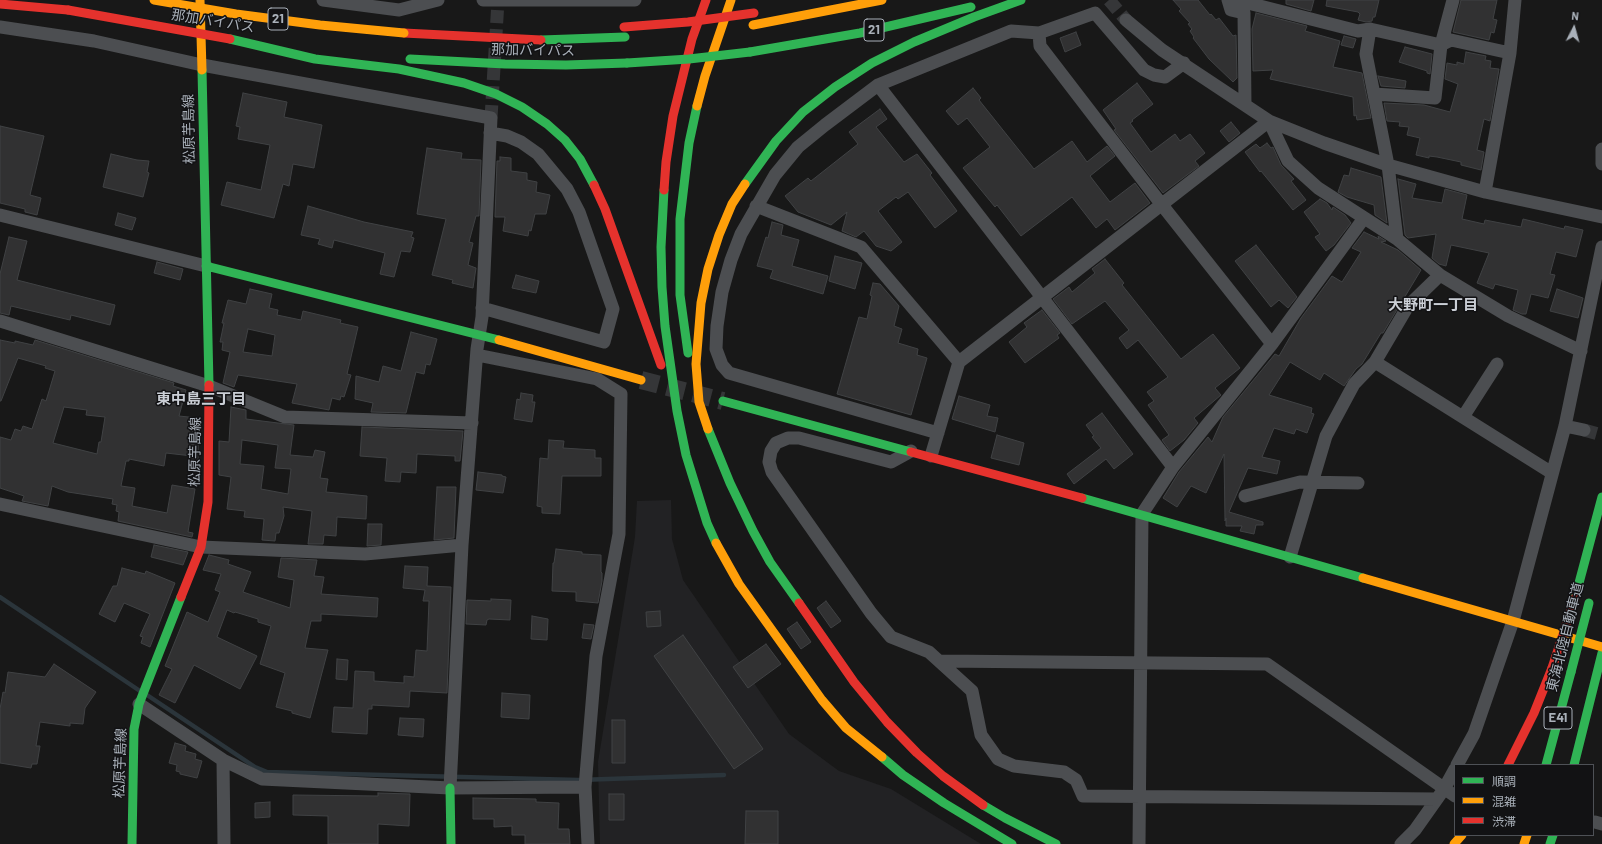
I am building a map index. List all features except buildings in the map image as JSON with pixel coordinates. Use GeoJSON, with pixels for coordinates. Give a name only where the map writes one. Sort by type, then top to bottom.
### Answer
{"type":"FeatureCollection","features":[{"type":"Feature","properties":{"kind":"main road","name":"21"},"geometry":{"type":"LineString","coordinates":[[14,0],[68,10]]}},
{"type":"Feature","properties":{"kind":"main road","name":"那加バイパス"},"geometry":{"type":"LineString","coordinates":[[154,0],[236,14],[320,25],[464,37],[552,40],[629,37]]}},
{"type":"Feature","properties":{"kind":"main road","name":"松原芋島線"},"geometry":{"type":"LineString","coordinates":[[132,844],[134,729],[140,700],[201,547],[208,502],[210,386],[200,0]]}},
{"type":"Feature","properties":{"kind":"main road"},"geometry":{"type":"LineString","coordinates":[[706,0],[692,39],[674,109],[666,162],[662,206],[661,247],[665,326],[677,411],[686,455],[707,523],[722,555],[739,584],[822,700],[846,728],[903,775],[944,803],[1012,844]]}},
{"type":"Feature","properties":{"kind":"main road"},"geometry":{"type":"LineString","coordinates":[[732,0],[710,61],[696,108],[689,143],[680,219],[680,301],[690,367],[709,433],[730,483],[770,562],[854,682],[887,722],[917,753],[943,776],[973,798],[1005,818],[1056,844]]}},
{"type":"Feature","properties":{"kind":"main road","name":"21"},"geometry":{"type":"LineString","coordinates":[[749,25],[882,0]]}},
{"type":"Feature","properties":{"kind":"main road"},"geometry":{"type":"LineString","coordinates":[[699,402],[696,364],[697,333],[708,269],[719,235],[732,204],[753,171],[776,141],[803,112],[835,87],[872,63],[914,42],[1020,0]]}},
{"type":"Feature","properties":{"kind":"main road","name":"那加バイパス"},"geometry":{"type":"LineString","coordinates":[[401,59],[505,64],[566,65],[689,59],[750,52],[860,33],[988,2]]}},
{"type":"Feature","properties":{"kind":"main road","name":"21"},"geometry":{"type":"LineString","coordinates":[[0,4],[68,10]]}},
{"type":"Feature","properties":{"kind":"main road","name":"那加バイパス"},"geometry":{"type":"LineString","coordinates":[[68,10],[230,39],[338,52]]}},
{"type":"Feature","properties":{"kind":"main road"},"geometry":{"type":"LineString","coordinates":[[620,27],[688,22],[758,12]]}},
{"type":"Feature","properties":{"kind":"main road"},"geometry":{"type":"LineString","coordinates":[[683,33],[730,27]]}},
{"type":"Feature","properties":{"kind":"main road"},"geometry":{"type":"LineString","coordinates":[[464,37],[595,29]]}},
{"type":"Feature","properties":{"kind":"main road"},"geometry":{"type":"LineString","coordinates":[[230,39],[315,58],[399,69],[464,83],[496,94],[522,107],[547,124],[565,140],[580,159],[593,182],[605,209],[677,411]]}},
{"type":"Feature","properties":{"kind":"main road"},"geometry":{"type":"LineString","coordinates":[[206,266],[478,334],[641,380]]}},
{"type":"Feature","properties":{"kind":"main road"},"geometry":{"type":"LineString","coordinates":[[723,401],[1142,514],[1602,647]]}},
{"type":"Feature","properties":{"kind":"main road"},"geometry":{"type":"LineString","coordinates":[[1508,764],[1534,713],[1552,668],[1575,598],[1602,497]]}},
{"type":"Feature","properties":{"kind":"main road","name":"東海北陸自動車道"},"geometry":{"type":"LineString","coordinates":[[1546,764],[1589,600]]}},
{"type":"Feature","properties":{"kind":"main road","name":"E41"},"geometry":{"type":"LineString","coordinates":[[1574,764],[1602,654]]}},
{"type":"Feature","properties":{"kind":"main road"},"geometry":{"type":"LineString","coordinates":[[450,788],[450,844]]}},
{"type":"Feature","properties":{"kind":"main road"},"geometry":{"type":"LineString","coordinates":[[1454,844],[1461,836]]}},
{"type":"Feature","properties":{"kind":"street"},"geometry":{"type":"LineString","coordinates":[[323,0],[399,10],[438,0]]}},
{"type":"Feature","properties":{"kind":"street"},"geometry":{"type":"LineString","coordinates":[[483,0],[633,0]]}},
{"type":"Feature","properties":{"kind":"street"},"geometry":{"type":"LineString","coordinates":[[1374,94],[1435,98],[1441,45],[1453,0]]}},
{"type":"Feature","properties":{"kind":"street"},"geometry":{"type":"LineString","coordinates":[[1485,192],[1510,53],[1515,0]]}},
{"type":"Feature","properties":{"kind":"street"},"geometry":{"type":"LineString","coordinates":[[1245,105],[1238,4],[1358,31],[1370,29],[1441,45],[1451,40],[1510,53]]}},
{"type":"Feature","properties":{"kind":"street"},"geometry":{"type":"LineString","coordinates":[[938,433],[729,373],[722,365],[716,349],[717,326],[722,292],[730,260],[738,240],[756,206],[775,175],[798,147],[824,124],[878,85],[1011,31],[1039,33],[1095,13],[1144,70],[1154,76],[1165,77],[1184,63]]}},
{"type":"Feature","properties":{"kind":"street"},"geometry":{"type":"LineString","coordinates":[[1126,20],[1162,50],[1184,63],[1269,121],[1324,143],[1388,165],[1485,192],[1602,217]]}},
{"type":"Feature","properties":{"kind":"street"},"geometry":{"type":"LineString","coordinates":[[0,28],[94,41],[202,65],[491,118],[482,317],[478,334],[462,545],[450,788]]}},
{"type":"Feature","properties":{"kind":"street"},"geometry":{"type":"LineString","coordinates":[[1370,29],[1366,54],[1388,165],[1397,238]]}},
{"type":"Feature","properties":{"kind":"street"},"geometry":{"type":"LineString","coordinates":[[1039,33],[1040,46],[1162,205],[1272,344]]}},
{"type":"Feature","properties":{"kind":"street"},"geometry":{"type":"LineString","coordinates":[[878,85],[1040,297],[1173,467]]}},
{"type":"Feature","properties":{"kind":"street"},"geometry":{"type":"LineString","coordinates":[[931,456],[959,362],[1040,297],[1162,205],[1269,121]]}},
{"type":"Feature","properties":{"kind":"street"},"geometry":{"type":"LineString","coordinates":[[1269,121],[1288,161],[1318,188],[1397,238],[1440,275],[1508,316],[1581,351]]}},
{"type":"Feature","properties":{"kind":"street"},"geometry":{"type":"LineString","coordinates":[[482,308],[604,342],[613,309],[579,212],[567,189],[538,154],[521,142],[507,136],[490,133]]}},
{"type":"Feature","properties":{"kind":"street"},"geometry":{"type":"LineString","coordinates":[[1602,149],[1602,164]]}},
{"type":"Feature","properties":{"kind":"street"},"geometry":{"type":"LineString","coordinates":[[756,206],[861,247],[959,362]]}},
{"type":"Feature","properties":{"kind":"street"},"geometry":{"type":"LineString","coordinates":[[0,215],[206,266]]}},
{"type":"Feature","properties":{"kind":"street"},"geometry":{"type":"LineString","coordinates":[[1140,844],[1139,796],[1142,514],[1173,467],[1272,344],[1364,218]]}},
{"type":"Feature","properties":{"kind":"street"},"geometry":{"type":"LineString","coordinates":[[1458,764],[1474,734],[1513,621],[1565,426],[1602,247]]}},
{"type":"Feature","properties":{"kind":"street"},"geometry":{"type":"LineString","coordinates":[[1290,556],[1326,436],[1354,384],[1375,362],[1408,306],[1440,275]]}},
{"type":"Feature","properties":{"kind":"street"},"geometry":{"type":"LineString","coordinates":[[0,321],[210,386],[285,417],[472,423]]}},
{"type":"Feature","properties":{"kind":"street"},"geometry":{"type":"LineString","coordinates":[[477,356],[597,379],[621,394],[619,534],[596,656],[585,787],[588,844]]}},
{"type":"Feature","properties":{"kind":"street"},"geometry":{"type":"LineString","coordinates":[[1375,362],[1552,473]]}},
{"type":"Feature","properties":{"kind":"street"},"geometry":{"type":"LineString","coordinates":[[1463,417],[1497,364]]}},
{"type":"Feature","properties":{"kind":"street"},"geometry":{"type":"LineString","coordinates":[[1565,426],[1584,430]]}},
{"type":"Feature","properties":{"kind":"street"},"geometry":{"type":"LineString","coordinates":[[911,451],[891,462],[799,438],[788,438],[776,443],[771,451],[769,462],[772,472],[871,613],[891,637],[929,652],[972,691],[981,735],[998,759],[1014,766],[1064,772],[1076,780],[1083,796],[1445,795]]}},
{"type":"Feature","properties":{"kind":"street"},"geometry":{"type":"LineString","coordinates":[[1245,496],[1300,482],[1358,483]]}},
{"type":"Feature","properties":{"kind":"street"},"geometry":{"type":"LineString","coordinates":[[0,504],[201,547],[365,554],[462,545]]}},
{"type":"Feature","properties":{"kind":"street"},"geometry":{"type":"LineString","coordinates":[[940,661],[1267,664],[1445,795]]}},
{"type":"Feature","properties":{"kind":"street"},"geometry":{"type":"LineString","coordinates":[[140,700],[223,760],[262,780],[450,788],[585,787]]}},
{"type":"Feature","properties":{"kind":"street"},"geometry":{"type":"LineString","coordinates":[[223,760],[224,844]]}},
{"type":"Feature","properties":{"kind":"street"},"geometry":{"type":"LineString","coordinates":[[1401,844],[1445,795],[1454,772]]}},
{"type":"Feature","properties":{"kind":"shaded area"},"geometry":{"type":"Polygon","coordinates":[[[671,500],[672,539],[683,580],[789,734],[839,771],[891,789],[981,844],[600,844],[598,762],[635,537],[637,501],[671,500]]]}},
{"type":"Feature","properties":{"kind":"waterway"},"geometry":{"type":"LineString","coordinates":[[0,597],[140,691]]}},
{"type":"Feature","properties":{"kind":"waterway"},"geometry":{"type":"LineString","coordinates":[[147,695],[255,767],[267,772],[579,780],[724,775]]}},
{"type":"Feature","properties":{"kind":"tunnel"},"geometry":{"type":"LineString","coordinates":[[1109,0],[1126,20]]}},
{"type":"Feature","properties":{"kind":"tunnel"},"geometry":{"type":"LineString","coordinates":[[491,118],[498,1]]}},
{"type":"Feature","properties":{"kind":"tunnel"},"geometry":{"type":"LineString","coordinates":[[641,380],[723,401]]}},
{"type":"Feature","properties":{"kind":"tunnel"},"geometry":{"type":"LineString","coordinates":[[1584,430],[1602,435]]}},
{"type":"Feature","properties":{"kind":"traffic: fast"},"geometry":{"type":"LineString","coordinates":[[745,184],[776,141],[803,112],[835,87],[872,63],[914,42],[974,17],[1021,0]]}},
{"type":"Feature","properties":{"kind":"traffic: fast"},"geometry":{"type":"LineString","coordinates":[[750,52],[860,33],[971,7]]}},
{"type":"Feature","properties":{"kind":"traffic: fast"},"geometry":{"type":"LineString","coordinates":[[541,40],[625,37]]}},
{"type":"Feature","properties":{"kind":"traffic: fast"},"geometry":{"type":"LineString","coordinates":[[230,39],[315,59],[399,69],[464,83],[496,94],[522,107],[547,124],[565,140],[580,159],[594,185]]}},
{"type":"Feature","properties":{"kind":"traffic: fast"},"geometry":{"type":"LineString","coordinates":[[627,63],[689,59],[750,52]]}},
{"type":"Feature","properties":{"kind":"traffic: fast"},"geometry":{"type":"LineString","coordinates":[[410,59],[505,64],[566,65],[627,63]]}},
{"type":"Feature","properties":{"kind":"traffic: fast"},"geometry":{"type":"LineString","coordinates":[[202,70],[209,385]]}},
{"type":"Feature","properties":{"kind":"traffic: fast"},"geometry":{"type":"LineString","coordinates":[[688,353],[680,295],[680,219],[689,143],[697,106]]}},
{"type":"Feature","properties":{"kind":"traffic: fast"},"geometry":{"type":"LineString","coordinates":[[664,190],[661,247],[662,287],[665,326],[677,411],[686,455],[707,523],[716,543]]}},
{"type":"Feature","properties":{"kind":"traffic: fast"},"geometry":{"type":"LineString","coordinates":[[206,266],[499,340]]}},
{"type":"Feature","properties":{"kind":"traffic: fast"},"geometry":{"type":"LineString","coordinates":[[723,401],[911,452]]}},
{"type":"Feature","properties":{"kind":"traffic: fast"},"geometry":{"type":"LineString","coordinates":[[708,429],[730,483],[753,531],[770,562],[799,603]]}},
{"type":"Feature","properties":{"kind":"traffic: fast"},"geometry":{"type":"LineString","coordinates":[[1575,598],[1602,497]]}},
{"type":"Feature","properties":{"kind":"traffic: fast"},"geometry":{"type":"LineString","coordinates":[[1082,498],[1363,578]]}},
{"type":"Feature","properties":{"kind":"traffic: fast"},"geometry":{"type":"LineString","coordinates":[[132,844],[134,729],[139,704],[181,597]]}},
{"type":"Feature","properties":{"kind":"traffic: fast"},"geometry":{"type":"LineString","coordinates":[[1571,672],[1589,603]]}},
{"type":"Feature","properties":{"kind":"traffic: fast"},"geometry":{"type":"LineString","coordinates":[[1574,764],[1602,653]]}},
{"type":"Feature","properties":{"kind":"traffic: fast"},"geometry":{"type":"LineString","coordinates":[[1546,764],[1571,672]]}},
{"type":"Feature","properties":{"kind":"traffic: fast"},"geometry":{"type":"LineString","coordinates":[[882,757],[903,775],[944,803],[1012,844]]}},
{"type":"Feature","properties":{"kind":"traffic: fast"},"geometry":{"type":"LineString","coordinates":[[450,788],[451,844]]}},
{"type":"Feature","properties":{"kind":"traffic: fast"},"geometry":{"type":"LineString","coordinates":[[983,805],[1056,844]]}},
{"type":"Feature","properties":{"kind":"traffic: fast"},"geometry":{"type":"LineString","coordinates":[[1550,844],[1553,836]]}},
{"type":"Feature","properties":{"kind":"traffic: slow"},"geometry":{"type":"LineString","coordinates":[[154,0],[236,14],[320,25],[404,33]]}},
{"type":"Feature","properties":{"kind":"traffic: slow"},"geometry":{"type":"LineString","coordinates":[[200,0],[202,70]]}},
{"type":"Feature","properties":{"kind":"traffic: slow"},"geometry":{"type":"LineString","coordinates":[[697,106],[705,76],[731,0]]}},
{"type":"Feature","properties":{"kind":"traffic: slow"},"geometry":{"type":"LineString","coordinates":[[753,25],[882,0]]}},
{"type":"Feature","properties":{"kind":"traffic: slow"},"geometry":{"type":"LineString","coordinates":[[708,429],[699,402],[696,364],[701,303],[708,269],[719,235],[732,204],[745,184]]}},
{"type":"Feature","properties":{"kind":"traffic: slow"},"geometry":{"type":"LineString","coordinates":[[499,340],[641,380]]}},
{"type":"Feature","properties":{"kind":"traffic: slow"},"geometry":{"type":"LineString","coordinates":[[716,543],[739,584],[822,700],[846,728],[882,757]]}},
{"type":"Feature","properties":{"kind":"traffic: slow"},"geometry":{"type":"LineString","coordinates":[[1363,578],[1602,647]]}},
{"type":"Feature","properties":{"kind":"traffic: slow"},"geometry":{"type":"LineString","coordinates":[[1454,844],[1461,836]]}},
{"type":"Feature","properties":{"kind":"traffic: slow"},"geometry":{"type":"LineString","coordinates":[[1524,844],[1527,836]]}},
{"type":"Feature","properties":{"kind":"traffic: jam"},"geometry":{"type":"LineString","coordinates":[[664,190],[666,162],[673,116],[692,39],[706,0]]}},
{"type":"Feature","properties":{"kind":"traffic: jam"},"geometry":{"type":"LineString","coordinates":[[0,4],[68,10]]}},
{"type":"Feature","properties":{"kind":"traffic: jam"},"geometry":{"type":"LineString","coordinates":[[68,10],[230,39]]}},
{"type":"Feature","properties":{"kind":"traffic: jam"},"geometry":{"type":"LineString","coordinates":[[624,27],[688,22],[754,13]]}},
{"type":"Feature","properties":{"kind":"traffic: jam"},"geometry":{"type":"LineString","coordinates":[[404,33],[541,40]]}},
{"type":"Feature","properties":{"kind":"traffic: jam"},"geometry":{"type":"LineString","coordinates":[[594,185],[605,209],[661,365]]}},
{"type":"Feature","properties":{"kind":"traffic: jam"},"geometry":{"type":"LineString","coordinates":[[181,597],[201,547],[208,502],[209,385]]}},
{"type":"Feature","properties":{"kind":"traffic: jam"},"geometry":{"type":"LineString","coordinates":[[911,452],[1082,498]]}},
{"type":"Feature","properties":{"kind":"traffic: jam"},"geometry":{"type":"LineString","coordinates":[[1552,668],[1575,598]]}},
{"type":"Feature","properties":{"kind":"traffic: jam"},"geometry":{"type":"LineString","coordinates":[[799,603],[854,682],[887,722],[917,753],[943,776],[983,805]]}},
{"type":"Feature","properties":{"kind":"traffic: jam"},"geometry":{"type":"LineString","coordinates":[[1508,764],[1534,713],[1552,668]]}},
{"type":"Feature","properties":{"kind":"district","name":"大野町一丁目"},"geometry":{"type":"Point","coordinates":[1433,305]}},
{"type":"Feature","properties":{"kind":"district","name":"東中島三丁目"},"geometry":{"type":"Point","coordinates":[201,399]}}]}
